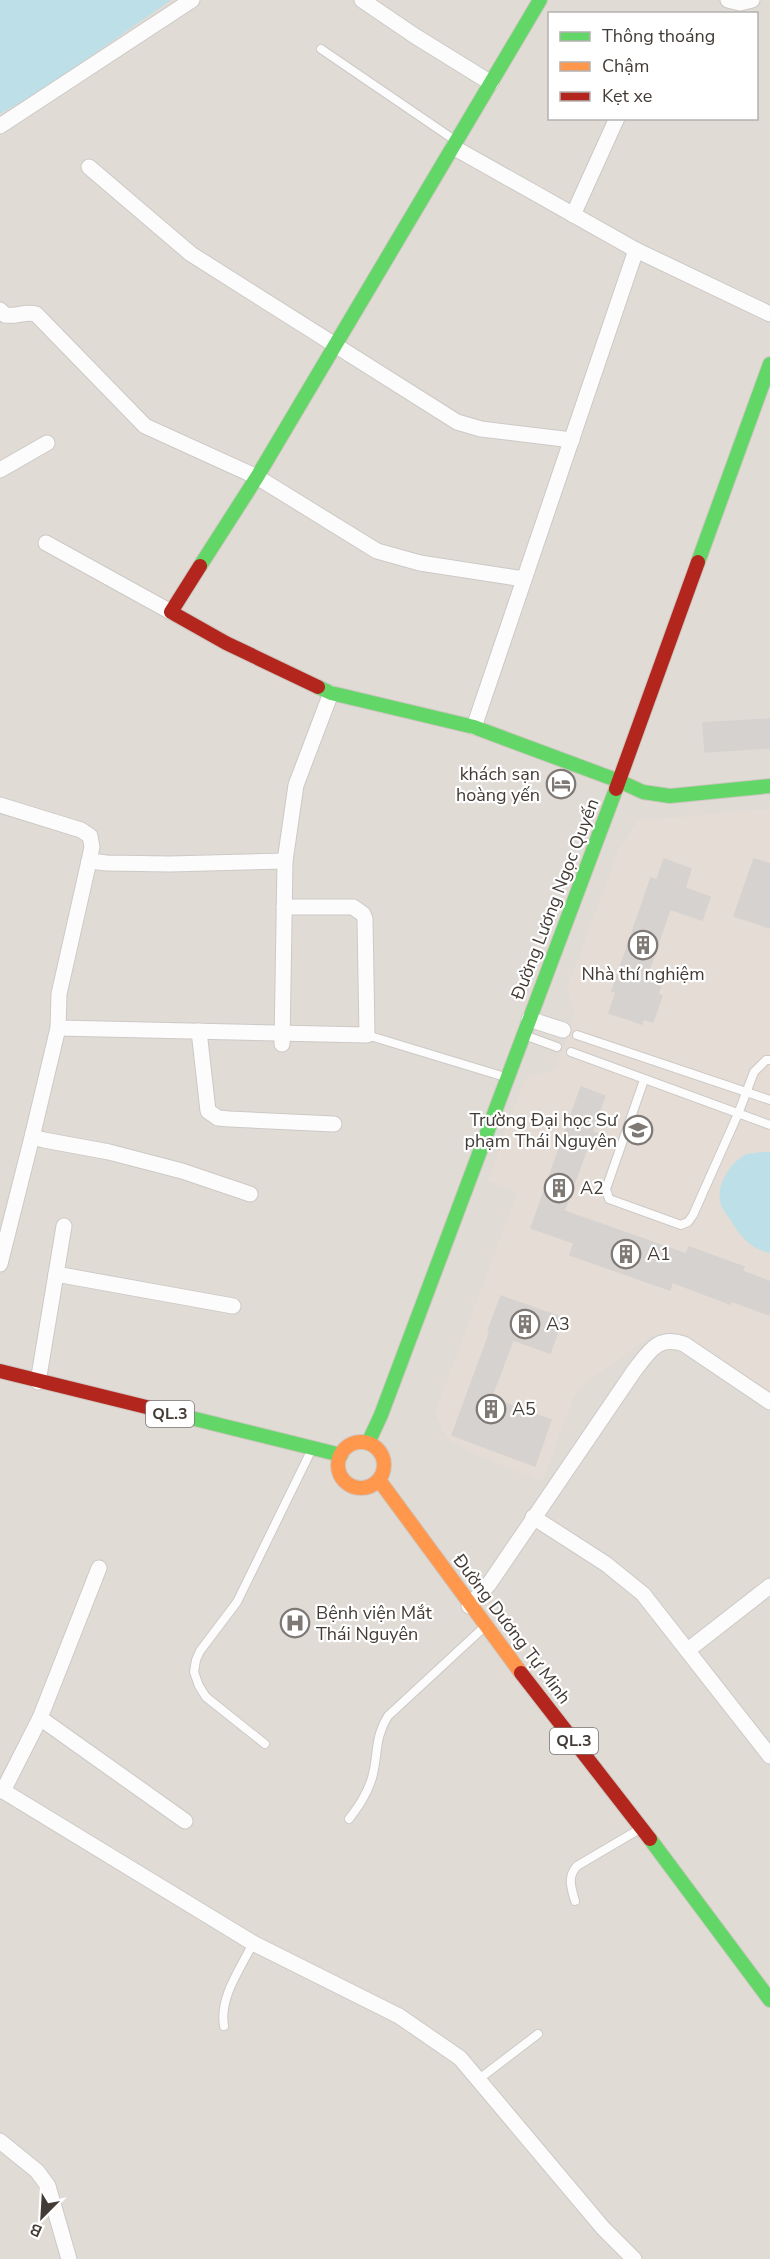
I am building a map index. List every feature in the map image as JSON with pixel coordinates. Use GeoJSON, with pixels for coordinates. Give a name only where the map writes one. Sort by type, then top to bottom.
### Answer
{"type":"FeatureCollection","features":[{"type":"Feature","properties":{"kind":"main road"},"geometry":{"type":"LineString","coordinates":[[540,0],[256,477],[171,612],[226,643],[331,693],[474,727],[643,792],[670,796],[770,786]]}},
{"type":"Feature","properties":{"kind":"main road","name":"Đường Lương Ngọc Quyến"},"geometry":{"type":"LineString","coordinates":[[368,1443],[381,1415],[619,781],[770,364]]}},
{"type":"Feature","properties":{"kind":"main road","name":"QL.3"},"geometry":{"type":"LineString","coordinates":[[0,1371],[341,1455]]}},
{"type":"Feature","properties":{"kind":"main road"},"geometry":{"type":"LineString","coordinates":[[357,1443],[368,1443],[377,1449],[383,1459],[384,1470],[379,1480],[370,1487],[359,1488],[348,1485],[341,1476],[338,1466],[341,1455],[348,1447],[357,1443]]}},
{"type":"Feature","properties":{"kind":"main road","name":"Đường Dương Tự Minh"},"geometry":{"type":"LineString","coordinates":[[379,1480],[469,1605],[642,1828],[770,2000]]}},
{"type":"Feature","properties":{"kind":"street"},"geometry":{"type":"LineString","coordinates":[[0,126],[192,0]]}},
{"type":"Feature","properties":{"kind":"street"},"geometry":{"type":"LineString","coordinates":[[362,0],[414,36],[491,83]]}},
{"type":"Feature","properties":{"kind":"street"},"geometry":{"type":"LineString","coordinates":[[729,0],[740,3],[752,0]]}},
{"type":"Feature","properties":{"kind":"street"},"geometry":{"type":"LineString","coordinates":[[573,215],[616,120]]}},
{"type":"Feature","properties":{"kind":"street"},"geometry":{"type":"LineString","coordinates":[[454,144],[636,250],[770,314]]}},
{"type":"Feature","properties":{"kind":"street"},"geometry":{"type":"LineString","coordinates":[[89,166],[191,254],[457,422],[481,429],[572,440]]}},
{"type":"Feature","properties":{"kind":"street"},"geometry":{"type":"LineString","coordinates":[[474,727],[636,250]]}},
{"type":"Feature","properties":{"kind":"street"},"geometry":{"type":"LineString","coordinates":[[0,310],[5,315],[13,316],[28,312],[36,314],[145,426],[256,477],[377,551],[420,563],[524,579]]}},
{"type":"Feature","properties":{"kind":"street"},"geometry":{"type":"LineString","coordinates":[[0,470],[47,443]]}},
{"type":"Feature","properties":{"kind":"street"},"geometry":{"type":"LineString","coordinates":[[46,543],[171,612]]}},
{"type":"Feature","properties":{"kind":"street"},"geometry":{"type":"LineString","coordinates":[[282,1038],[285,861],[296,785],[331,693]]}},
{"type":"Feature","properties":{"kind":"street"},"geometry":{"type":"LineString","coordinates":[[0,805],[81,830],[90,836],[92,847],[59,994],[58,1028],[0,1264]]}},
{"type":"Feature","properties":{"kind":"street"},"geometry":{"type":"LineString","coordinates":[[89,861],[170,864],[285,861]]}},
{"type":"Feature","properties":{"kind":"street"},"geometry":{"type":"LineString","coordinates":[[58,1028],[199,1031],[282,1038],[367,1035],[365,919],[363,914],[353,907],[284,907]]}},
{"type":"Feature","properties":{"kind":"street"},"geometry":{"type":"LineString","coordinates":[[529,1019],[570,1033]]}},
{"type":"Feature","properties":{"kind":"street"},"geometry":{"type":"LineString","coordinates":[[199,1031],[208,1111],[218,1118],[334,1124]]}},
{"type":"Feature","properties":{"kind":"street"},"geometry":{"type":"LineString","coordinates":[[33,1133],[37,1138],[44,1140],[109,1152],[182,1171],[250,1194]]}},
{"type":"Feature","properties":{"kind":"street"},"geometry":{"type":"LineString","coordinates":[[38,1382],[64,1226]]}},
{"type":"Feature","properties":{"kind":"street"},"geometry":{"type":"LineString","coordinates":[[56,1274],[233,1306]]}},
{"type":"Feature","properties":{"kind":"street"},"geometry":{"type":"LineString","coordinates":[[469,1605],[489,1584],[634,1371],[651,1350],[661,1343],[673,1340],[684,1344],[770,1402]]}},
{"type":"Feature","properties":{"kind":"street"},"geometry":{"type":"LineString","coordinates":[[533,1517],[627,1580],[643,1594],[770,1756]]}},
{"type":"Feature","properties":{"kind":"street"},"geometry":{"type":"LineString","coordinates":[[99,1568],[40,1718],[2,1790],[253,1943],[399,2016],[460,2058],[603,2228],[634,2259]]}},
{"type":"Feature","properties":{"kind":"street"},"geometry":{"type":"LineString","coordinates":[[688,1650],[770,1586]]}},
{"type":"Feature","properties":{"kind":"street"},"geometry":{"type":"LineString","coordinates":[[40,1718],[185,1821]]}},
{"type":"Feature","properties":{"kind":"street"},"geometry":{"type":"LineString","coordinates":[[0,2141],[38,2171],[48,2186],[69,2259]]}},
{"type":"Feature","properties":{"kind":"lane"},"geometry":{"type":"LineString","coordinates":[[321,49],[454,144]]}},
{"type":"Feature","properties":{"kind":"lane"},"geometry":{"type":"LineString","coordinates":[[570,1033],[770,1100]]}},
{"type":"Feature","properties":{"kind":"lane"},"geometry":{"type":"LineString","coordinates":[[367,1035],[507,1078]]}},
{"type":"Feature","properties":{"kind":"lane"},"geometry":{"type":"LineString","coordinates":[[523,1035],[557,1047]]}},
{"type":"Feature","properties":{"kind":"lane"},"geometry":{"type":"LineString","coordinates":[[571,1052],[770,1125]]}},
{"type":"Feature","properties":{"kind":"lane"},"geometry":{"type":"LineString","coordinates":[[644,1080],[606,1194],[609,1199],[681,1225],[688,1222],[738,1114],[754,1072],[766,1060],[770,1060]]}},
{"type":"Feature","properties":{"kind":"lane"},"geometry":{"type":"LineString","coordinates":[[265,1744],[206,1697],[194,1672],[200,1651],[237,1602],[312,1449]]}},
{"type":"Feature","properties":{"kind":"lane"},"geometry":{"type":"LineString","coordinates":[[349,1819],[364,1798],[371,1781],[380,1730],[388,1716],[485,1626]]}},
{"type":"Feature","properties":{"kind":"lane"},"geometry":{"type":"LineString","coordinates":[[575,1901],[570,1881],[571,1872],[577,1866],[642,1828]]}},
{"type":"Feature","properties":{"kind":"lane"},"geometry":{"type":"LineString","coordinates":[[224,2026],[222,2014],[225,2002],[253,1943]]}},
{"type":"Feature","properties":{"kind":"lane"},"geometry":{"type":"LineString","coordinates":[[479,2079],[538,2034]]}},
{"type":"Feature","properties":{"kind":"shaded area"},"geometry":{"type":"Polygon","coordinates":[[[0,0],[770,0],[770,2259],[0,2259],[0,0]]]}},
{"type":"Feature","properties":{"kind":"shaded area","name":"Trường Đại học Sư phạm Thái Nguyên"},"geometry":{"type":"Polygon","coordinates":[[[770,809],[770,1393],[678,1335],[654,1334],[588,1381],[574,1396],[542,1481],[475,1454],[447,1438],[435,1413],[518,1192],[488,1181],[525,1079],[556,1069],[575,1014],[567,989],[619,850],[638,821],[770,809]]]}},
{"type":"Feature","properties":{"kind":"water"},"geometry":{"type":"Polygon","coordinates":[[[0,0],[171,0],[45,88],[0,114],[0,0]]]}},
{"type":"Feature","properties":{"kind":"water"},"geometry":{"type":"Polygon","coordinates":[[[770,1152],[770,1253],[757,1249],[743,1237],[723,1209],[720,1198],[725,1175],[735,1163],[747,1154],[770,1152]]]}},
{"type":"Feature","properties":{"kind":"building"},"geometry":{"type":"Polygon","coordinates":[[[770,719],[770,748],[705,752],[703,723],[770,719]]]}},
{"type":"Feature","properties":{"kind":"building","name":"Nhà thí nghiệm"},"geometry":{"type":"Polygon","coordinates":[[[664,859],[691,869],[685,888],[710,897],[702,920],[670,909],[649,970],[664,975],[658,994],[662,996],[653,1022],[643,1019],[642,1024],[609,1013],[616,992],[612,991],[651,878],[657,880],[664,859]]]}},
{"type":"Feature","properties":{"kind":"building"},"geometry":{"type":"Polygon","coordinates":[[[754,859],[770,864],[770,928],[734,916],[754,859]]]}},
{"type":"Feature","properties":{"kind":"building"},"geometry":{"type":"Polygon","coordinates":[[[581,1087],[605,1096],[592,1132],[601,1135],[596,1149],[588,1146],[564,1211],[686,1254],[689,1247],[744,1267],[742,1271],[770,1282],[770,1315],[731,1301],[730,1304],[672,1282],[670,1290],[570,1255],[574,1243],[531,1228],[581,1087]]]}},
{"type":"Feature","properties":{"kind":"building","name":"A5"},"geometry":{"type":"Polygon","coordinates":[[[501,1296],[563,1318],[550,1353],[513,1340],[491,1398],[551,1420],[535,1466],[452,1435],[501,1296]]]}},
{"type":"Feature","properties":{"kind":"traffic: fast"},"geometry":{"type":"LineString","coordinates":[[200,566],[257,477],[540,0]]}},
{"type":"Feature","properties":{"kind":"traffic: fast"},"geometry":{"type":"LineString","coordinates":[[698,562],[770,364]]}},
{"type":"Feature","properties":{"kind":"traffic: fast"},"geometry":{"type":"LineString","coordinates":[[318,687],[331,693],[474,727],[643,792],[670,796],[770,786]]}},
{"type":"Feature","properties":{"kind":"traffic: fast"},"geometry":{"type":"LineString","coordinates":[[368,1443],[381,1415],[616,789]]}},
{"type":"Feature","properties":{"kind":"traffic: fast"},"geometry":{"type":"LineString","coordinates":[[183,1416],[341,1455]]}},
{"type":"Feature","properties":{"kind":"traffic: fast"},"geometry":{"type":"LineString","coordinates":[[650,1839],[770,2000]]}},
{"type":"Feature","properties":{"kind":"traffic: slow"},"geometry":{"type":"LineString","coordinates":[[361,1442],[377,1449],[384,1465],[377,1481],[361,1488],[345,1481],[338,1465],[345,1449],[361,1442]]}},
{"type":"Feature","properties":{"kind":"traffic: slow"},"geometry":{"type":"LineString","coordinates":[[379,1480],[521,1673]]}},
{"type":"Feature","properties":{"kind":"traffic: jam"},"geometry":{"type":"LineString","coordinates":[[616,789],[698,562]]}},
{"type":"Feature","properties":{"kind":"traffic: jam"},"geometry":{"type":"LineString","coordinates":[[200,566],[171,612],[226,643],[318,687]]}},
{"type":"Feature","properties":{"kind":"traffic: jam"},"geometry":{"type":"LineString","coordinates":[[0,1371],[183,1416]]}},
{"type":"Feature","properties":{"kind":"traffic: jam"},"geometry":{"type":"LineString","coordinates":[[521,1673],[650,1839]]}},
{"type":"Feature","properties":{"kind":"place","name":"khách sạn hoàng yến"},"geometry":{"type":"Point","coordinates":[561,784]}},
{"type":"Feature","properties":{"kind":"place","name":"Nhà thí nghiệm"},"geometry":{"type":"Point","coordinates":[643,945]}},
{"type":"Feature","properties":{"kind":"place","name":"Trường Đại học Sư phạm Thái Nguyên"},"geometry":{"type":"Point","coordinates":[638,1130]}},
{"type":"Feature","properties":{"kind":"place","name":"A2"},"geometry":{"type":"Point","coordinates":[559,1188]}},
{"type":"Feature","properties":{"kind":"place","name":"A1"},"geometry":{"type":"Point","coordinates":[626,1254]}},
{"type":"Feature","properties":{"kind":"place","name":"A3"},"geometry":{"type":"Point","coordinates":[525,1324]}},
{"type":"Feature","properties":{"kind":"place","name":"A5"},"geometry":{"type":"Point","coordinates":[491,1409]}},
{"type":"Feature","properties":{"kind":"place","name":"Bệnh viện Mắt Thái Nguyên"},"geometry":{"type":"Point","coordinates":[295,1623]}}]}
